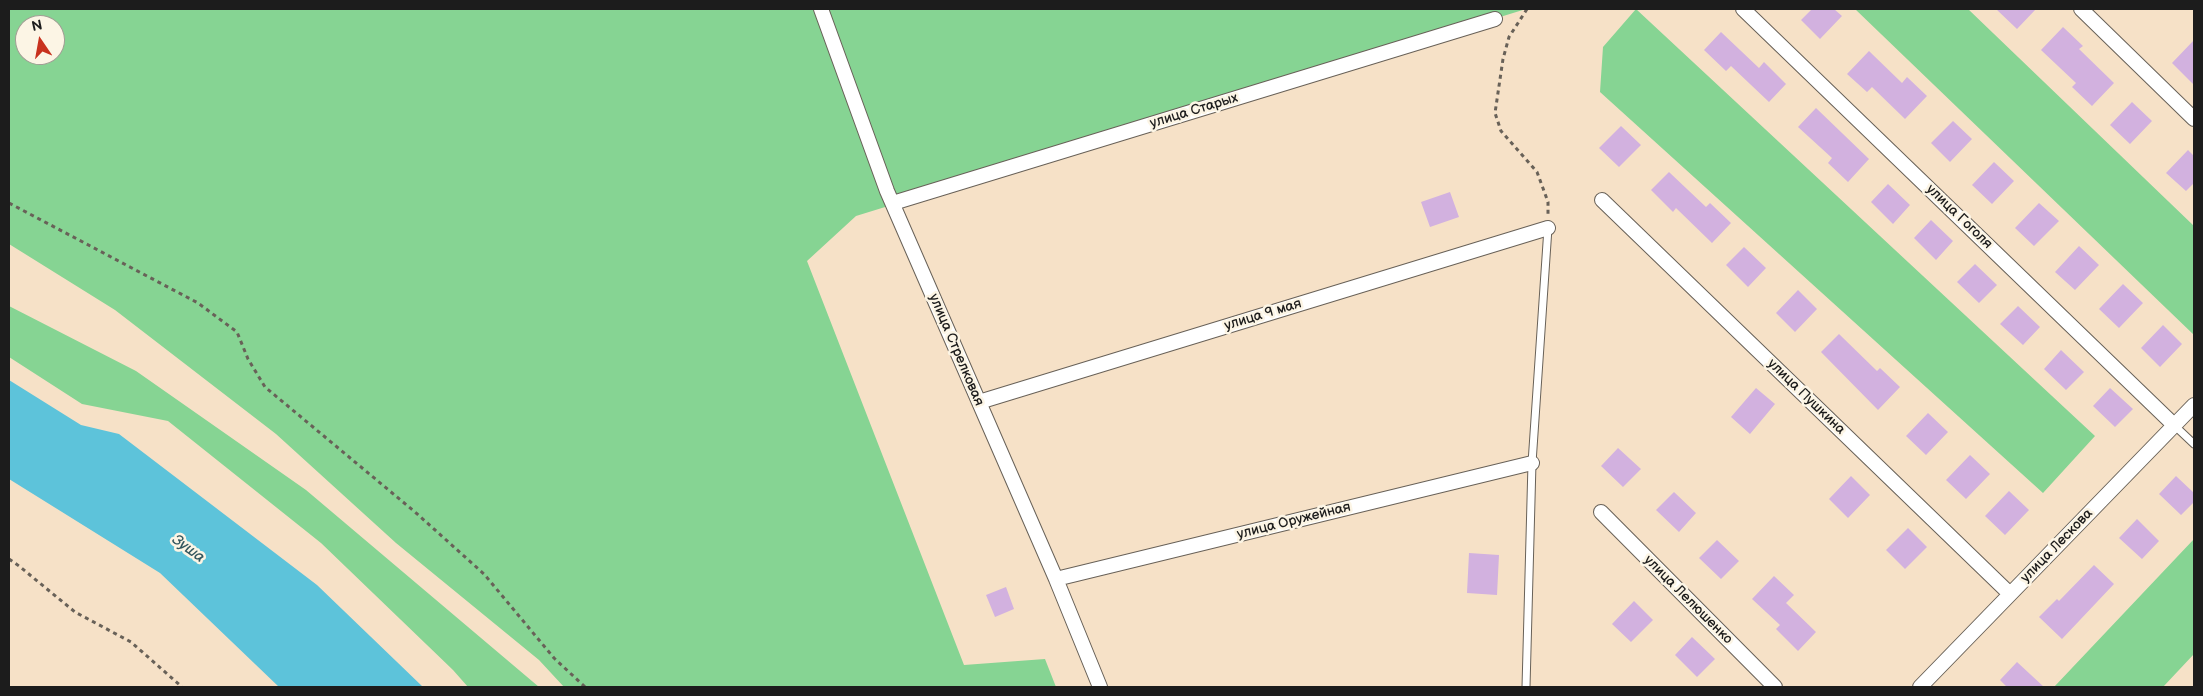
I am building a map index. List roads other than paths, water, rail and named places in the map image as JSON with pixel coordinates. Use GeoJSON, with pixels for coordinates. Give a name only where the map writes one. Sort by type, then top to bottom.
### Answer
{"type":"FeatureCollection","features":[{"type":"Feature","properties":{"kind":"street","name":"улица Стрелковая"},"geometry":{"type":"LineString","coordinates":[[821,9],[893,203],[1056,579],[1100,687]]}},
{"type":"Feature","properties":{"kind":"street","name":"улица Гоголя"},"geometry":{"type":"LineString","coordinates":[[1743,9],[2175,426]]}},
{"type":"Feature","properties":{"kind":"street"},"geometry":{"type":"LineString","coordinates":[[2081,9],[2194,119]]}},
{"type":"Feature","properties":{"kind":"street","name":"улица Старых"},"geometry":{"type":"LineString","coordinates":[[893,203],[1495,19]]}},
{"type":"Feature","properties":{"kind":"street","name":"улица Пушкина"},"geometry":{"type":"LineString","coordinates":[[1602,200],[2010,594]]}},
{"type":"Feature","properties":{"kind":"street","name":"улица 9 мая"},"geometry":{"type":"LineString","coordinates":[[979,402],[1548,228]]}},
{"type":"Feature","properties":{"kind":"street","name":"улица Лескова"},"geometry":{"type":"LineString","coordinates":[[1920,687],[2194,405]]}},
{"type":"Feature","properties":{"kind":"street","name":"улица Оружейная"},"geometry":{"type":"LineString","coordinates":[[1056,579],[1532,463]]}},
{"type":"Feature","properties":{"kind":"street","name":"улица Лелюшенко"},"geometry":{"type":"LineString","coordinates":[[1601,512],[1775,687]]}},
{"type":"Feature","properties":{"kind":"lane"},"geometry":{"type":"LineString","coordinates":[[1526,687],[1532,463],[1548,228]]}},
{"type":"Feature","properties":{"kind":"lane"},"geometry":{"type":"LineString","coordinates":[[2175,426],[2194,444]]}},
{"type":"Feature","properties":{"kind":"water","name":"Зуша"},"geometry":{"type":"Polygon","coordinates":[[[9,380],[81,425],[119,434],[317,585],[423,687],[279,687],[160,573],[9,479],[9,380]]]}}]}
